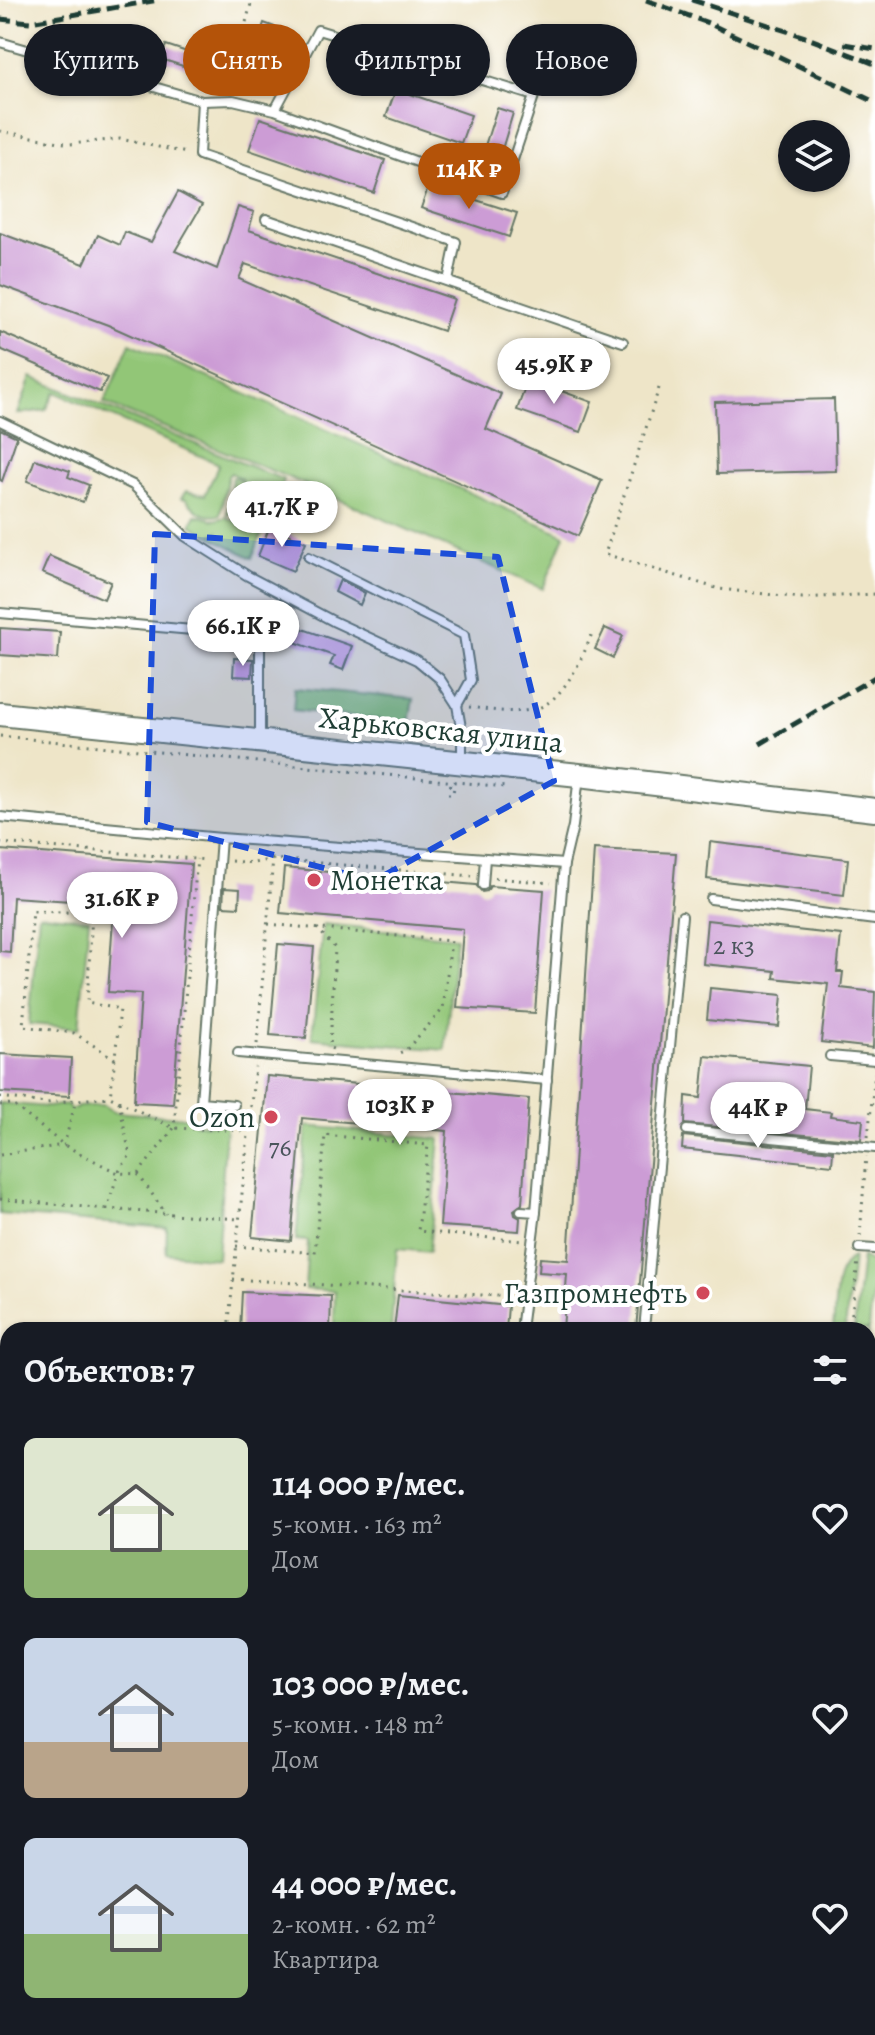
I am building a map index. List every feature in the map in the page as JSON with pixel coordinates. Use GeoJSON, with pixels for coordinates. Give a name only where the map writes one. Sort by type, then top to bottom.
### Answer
{"type":"FeatureCollection","features":[{"type":"Feature","properties":{"kind":"street","name":"Харьковская улица"},"geometry":{"type":"LineString","coordinates":[[0,714],[579,775],[875,810]]}},
{"type":"Feature","properties":{"kind":"lane"},"geometry":{"type":"LineString","coordinates":[[0,42],[200,100],[233,100],[275,110],[502,193],[534,96],[318,30],[275,110]]}},
{"type":"Feature","properties":{"kind":"lane"},"geometry":{"type":"LineString","coordinates":[[200,100],[199,155],[456,242],[448,281]]}},
{"type":"Feature","properties":{"kind":"lane"},"geometry":{"type":"LineString","coordinates":[[266,219],[623,342]]}},
{"type":"Feature","properties":{"kind":"lane"},"geometry":{"type":"LineString","coordinates":[[0,421],[133,485],[185,536],[248,576],[333,621],[417,660],[440,679],[457,705],[462,733],[462,763]]}},
{"type":"Feature","properties":{"kind":"lane"},"geometry":{"type":"LineString","coordinates":[[309,557],[464,635],[471,680],[457,705]]}},
{"type":"Feature","properties":{"kind":"lane"},"geometry":{"type":"LineString","coordinates":[[0,613],[260,636],[260,741]]}},
{"type":"Feature","properties":{"kind":"lane"},"geometry":{"type":"LineString","coordinates":[[522,1322],[536,1212],[564,864],[573,826],[579,775]]}},
{"type":"Feature","properties":{"kind":"lane"},"geometry":{"type":"LineString","coordinates":[[0,817],[221,838],[564,864]]}},
{"type":"Feature","properties":{"kind":"lane"},"geometry":{"type":"LineString","coordinates":[[221,838],[201,1102],[234,1105]]}},
{"type":"Feature","properties":{"kind":"lane"},"geometry":{"type":"LineString","coordinates":[[483,881],[485,858]]}},
{"type":"Feature","properties":{"kind":"lane"},"geometry":{"type":"LineString","coordinates":[[711,899],[875,920]]}},
{"type":"Feature","properties":{"kind":"lane"},"geometry":{"type":"LineString","coordinates":[[645,1322],[682,916]]}},
{"type":"Feature","properties":{"kind":"lane"},"geometry":{"type":"LineString","coordinates":[[238,1053],[547,1080]]}},
{"type":"Feature","properties":{"kind":"lane"},"geometry":{"type":"LineString","coordinates":[[830,1056],[875,1060]]}},
{"type":"Feature","properties":{"kind":"lane"},"geometry":{"type":"LineString","coordinates":[[687,1130],[871,1147]]}},
{"type":"Feature","properties":{"kind":"lane"},"geometry":{"type":"LineString","coordinates":[[521,1211],[536,1212]]}},
{"type":"Feature","properties":{"kind":"lane"},"geometry":{"type":"LineString","coordinates":[[859,1248],[875,1249]]}},
{"type":"Feature","properties":{"kind":"path"},"geometry":{"type":"LineString","coordinates":[[200,100],[222,86],[236,60],[252,0]]}},
{"type":"Feature","properties":{"kind":"path"},"geometry":{"type":"LineString","coordinates":[[0,131],[70,144],[120,139],[199,155]]}},
{"type":"Feature","properties":{"kind":"path"},"geometry":{"type":"LineString","coordinates":[[659,388],[605,554],[719,589],[802,598],[875,594]]}},
{"type":"Feature","properties":{"kind":"path"},"geometry":{"type":"LineString","coordinates":[[457,705],[509,712],[541,708],[583,660],[592,633]]}},
{"type":"Feature","properties":{"kind":"path"},"geometry":{"type":"LineString","coordinates":[[449,782],[448,785],[454,786],[450,794]]}},
{"type":"Feature","properties":{"kind":"path"},"geometry":{"type":"LineString","coordinates":[[0,843],[219,861],[254,863],[273,859],[483,881],[555,883]]}},
{"type":"Feature","properties":{"kind":"path"},"geometry":{"type":"LineString","coordinates":[[138,1174],[174,1128],[197,859]]}},
{"type":"Feature","properties":{"kind":"path"},"geometry":{"type":"LineString","coordinates":[[229,1322],[273,859]]}},
{"type":"Feature","properties":{"kind":"path"},"geometry":{"type":"LineString","coordinates":[[110,1097],[115,1059],[120,1009],[87,1003],[92,913],[33,911],[23,1026],[74,1033],[115,1059]]}},
{"type":"Feature","properties":{"kind":"path"},"geometry":{"type":"LineString","coordinates":[[268,924],[451,941],[443,1009],[406,1050],[373,1065]]}},
{"type":"Feature","properties":{"kind":"path"},"geometry":{"type":"LineString","coordinates":[[317,928],[335,948],[330,1048],[344,1053]]}},
{"type":"Feature","properties":{"kind":"path"},"geometry":{"type":"LineString","coordinates":[[851,1322],[871,1147],[875,1073]]}},
{"type":"Feature","properties":{"kind":"path"},"geometry":{"type":"LineString","coordinates":[[0,1097],[46,1103],[110,1097],[174,1128],[248,1131]]}},
{"type":"Feature","properties":{"kind":"path"},"geometry":{"type":"LineString","coordinates":[[64,1145],[76,1100]]}},
{"type":"Feature","properties":{"kind":"path"},"geometry":{"type":"LineString","coordinates":[[107,1209],[118,1173],[130,1155],[119,1102]]}},
{"type":"Feature","properties":{"kind":"path"},"geometry":{"type":"LineString","coordinates":[[0,1105],[12,1104],[64,1145],[118,1173],[138,1174]]}},
{"type":"Feature","properties":{"kind":"path"},"geometry":{"type":"LineString","coordinates":[[236,1246],[315,1253],[325,1135],[428,1145],[418,1231],[523,1241]]}},
{"type":"Feature","properties":{"kind":"path"},"geometry":{"type":"LineString","coordinates":[[0,1155],[64,1145]]}},
{"type":"Feature","properties":{"kind":"path"},"geometry":{"type":"LineString","coordinates":[[138,1174],[166,1214]]}},
{"type":"Feature","properties":{"kind":"path"},"geometry":{"type":"LineString","coordinates":[[0,1199],[239,1219]]}},
{"type":"Feature","properties":{"kind":"path"},"geometry":{"type":"LineString","coordinates":[[233,1279],[524,1298]]}},
{"type":"Feature","properties":{"kind":"highlighted area"},"geometry":{"type":"Polygon","coordinates":[[[155,534],[498,557],[554,781],[374,881],[147,822],[155,534]]]}},
{"type":"Feature","properties":{"kind":"green space"},"geometry":{"type":"Polygon","coordinates":[[[130,343],[565,535],[543,589],[290,478],[104,403],[130,343]]]}},
{"type":"Feature","properties":{"kind":"green space"},"geometry":{"type":"Polygon","coordinates":[[[31,377],[284,480],[252,558],[212,537],[219,531],[210,536],[191,525],[196,515],[215,520],[226,517],[235,521],[241,519],[243,512],[239,507],[227,515],[232,478],[236,477],[242,482],[241,478],[231,473],[228,476],[220,515],[200,513],[181,498],[186,491],[205,495],[219,464],[55,392],[46,410],[18,414],[31,377]]]}},
{"type":"Feature","properties":{"kind":"green space"},"geometry":{"type":"Polygon","coordinates":[[[295,688],[413,699],[409,723],[293,710],[295,688]]]}},
{"type":"Feature","properties":{"kind":"green space"},"geometry":{"type":"Polygon","coordinates":[[[39,914],[89,919],[79,1028],[29,1024],[39,914]]]}},
{"type":"Feature","properties":{"kind":"green space"},"geometry":{"type":"Polygon","coordinates":[[[323,924],[456,937],[445,1050],[312,1038],[323,924]]]}},
{"type":"Feature","properties":{"kind":"green space"},"geometry":{"type":"Polygon","coordinates":[[[0,1103],[48,1107],[67,1104],[70,1109],[103,1105],[114,1112],[194,1118],[194,1124],[226,1125],[217,1259],[166,1253],[167,1228],[0,1214],[0,1103]]]}},
{"type":"Feature","properties":{"kind":"green space"},"geometry":{"type":"Polygon","coordinates":[[[307,1126],[440,1139],[429,1252],[397,1249],[392,1322],[334,1322],[335,1291],[305,1289],[308,1241],[296,1240],[307,1126]]]}},
{"type":"Feature","properties":{"kind":"green space"},"geometry":{"type":"Polygon","coordinates":[[[862,1257],[875,1269],[870,1322],[855,1322],[862,1257]]]}},
{"type":"Feature","properties":{"kind":"green space"},"geometry":{"type":"Polygon","coordinates":[[[853,1258],[846,1322],[834,1322],[839,1278],[847,1262],[853,1258]]]}},
{"type":"Feature","properties":{"kind":"building"},"geometry":{"type":"Polygon","coordinates":[[[167,45],[183,51],[183,66],[167,61],[167,45]]]}},
{"type":"Feature","properties":{"kind":"building"},"geometry":{"type":"Polygon","coordinates":[[[394,96],[416,96],[471,115],[461,143],[386,117],[394,96]]]}},
{"type":"Feature","properties":{"kind":"building"},"geometry":{"type":"Polygon","coordinates":[[[497,108],[513,113],[493,179],[476,174],[497,108]]]}},
{"type":"Feature","properties":{"kind":"building"},"geometry":{"type":"Polygon","coordinates":[[[260,118],[385,160],[374,193],[249,150],[260,118]]]}},
{"type":"Feature","properties":{"kind":"building"},"geometry":{"type":"Polygon","coordinates":[[[429,185],[517,213],[509,237],[421,208],[429,185]]]}},
{"type":"Feature","properties":{"kind":"building"},"geometry":{"type":"Polygon","coordinates":[[[178,192],[202,205],[175,251],[217,269],[238,207],[254,212],[249,230],[454,299],[443,331],[245,264],[239,279],[501,394],[486,429],[602,480],[578,536],[108,325],[0,285],[0,233],[84,264],[98,235],[120,245],[125,232],[151,242],[178,192]]]}},
{"type":"Feature","properties":{"kind":"building"},"geometry":{"type":"Polygon","coordinates":[[[0,332],[107,378],[100,392],[0,349],[0,332]]]}},
{"type":"Feature","properties":{"kind":"building"},"geometry":{"type":"Polygon","coordinates":[[[528,379],[592,402],[581,432],[517,410],[528,379]]]}},
{"type":"Feature","properties":{"kind":"building"},"geometry":{"type":"Polygon","coordinates":[[[834,399],[836,471],[717,474],[715,402],[834,399]]]}},
{"type":"Feature","properties":{"kind":"building"},"geometry":{"type":"Polygon","coordinates":[[[0,429],[17,437],[2,481],[0,480],[0,429]]]}},
{"type":"Feature","properties":{"kind":"building"},"geometry":{"type":"Polygon","coordinates":[[[35,459],[70,471],[68,477],[89,485],[83,502],[27,481],[35,459]]]}},
{"type":"Feature","properties":{"kind":"building"},"geometry":{"type":"Polygon","coordinates":[[[270,526],[306,542],[293,571],[258,556],[270,526]]]}},
{"type":"Feature","properties":{"kind":"building"},"geometry":{"type":"Polygon","coordinates":[[[49,556],[111,582],[104,599],[42,573],[49,556]]]}},
{"type":"Feature","properties":{"kind":"building"},"geometry":{"type":"Polygon","coordinates":[[[340,580],[365,593],[360,605],[335,592],[340,580]]]}},
{"type":"Feature","properties":{"kind":"building"},"geometry":{"type":"Polygon","coordinates":[[[274,619],[352,646],[343,670],[330,665],[334,656],[269,633],[274,619]]]}},
{"type":"Feature","properties":{"kind":"building"},"geometry":{"type":"Polygon","coordinates":[[[0,628],[60,632],[58,659],[0,655],[0,628]]]}},
{"type":"Feature","properties":{"kind":"building"},"geometry":{"type":"Polygon","coordinates":[[[605,628],[623,636],[613,658],[595,649],[605,628]]]}},
{"type":"Feature","properties":{"kind":"building"},"geometry":{"type":"Polygon","coordinates":[[[234,658],[253,659],[252,677],[233,676],[234,658]]]}},
{"type":"Feature","properties":{"kind":"building"},"geometry":{"type":"Polygon","coordinates":[[[710,842],[848,859],[844,895],[707,879],[710,842]]]}},
{"type":"Feature","properties":{"kind":"building"},"geometry":{"type":"Polygon","coordinates":[[[594,849],[676,853],[637,1322],[564,1322],[567,1274],[539,1272],[540,1258],[568,1260],[594,849]]]}},
{"type":"Feature","properties":{"kind":"building"},"geometry":{"type":"Polygon","coordinates":[[[0,850],[191,864],[173,1104],[134,1102],[141,994],[108,992],[114,904],[13,897],[10,952],[0,951],[0,850]]]}},
{"type":"Feature","properties":{"kind":"building"},"geometry":{"type":"Polygon","coordinates":[[[284,868],[476,885],[482,892],[490,886],[544,890],[535,1013],[457,1008],[463,929],[280,913],[284,868]]]}},
{"type":"Feature","properties":{"kind":"building"},"geometry":{"type":"Polygon","coordinates":[[[224,888],[240,889],[239,907],[223,906],[224,888]]]}},
{"type":"Feature","properties":{"kind":"building"},"geometry":{"type":"Polygon","coordinates":[[[707,920],[841,935],[837,972],[843,972],[841,988],[875,992],[873,1048],[821,1042],[828,984],[774,978],[775,971],[703,964],[707,920]]]}},
{"type":"Feature","properties":{"kind":"building"},"geometry":{"type":"Polygon","coordinates":[[[278,944],[314,947],[306,1038],[270,1035],[278,944]]]}},
{"type":"Feature","properties":{"kind":"building"},"geometry":{"type":"Polygon","coordinates":[[[710,988],[782,995],[779,1027],[707,1020],[710,988]]]}},
{"type":"Feature","properties":{"kind":"building"},"geometry":{"type":"Polygon","coordinates":[[[0,1054],[71,1058],[69,1096],[0,1092],[0,1054]]]}},
{"type":"Feature","properties":{"kind":"building"},"geometry":{"type":"Polygon","coordinates":[[[705,1056],[809,1066],[805,1109],[863,1120],[861,1140],[685,1124],[686,1096],[701,1098],[705,1056]]]}},
{"type":"Feature","properties":{"kind":"building"},"geometry":{"type":"Polygon","coordinates":[[[267,1076],[529,1099],[522,1204],[514,1210],[520,1218],[519,1231],[440,1226],[447,1131],[302,1118],[291,1241],[252,1237],[267,1076]]]}},
{"type":"Feature","properties":{"kind":"building"},"geometry":{"type":"Polygon","coordinates":[[[683,1136],[833,1151],[832,1165],[682,1149],[683,1136]]]}},
{"type":"Feature","properties":{"kind":"building"},"geometry":{"type":"Polygon","coordinates":[[[242,1292],[331,1296],[330,1322],[240,1322],[242,1292]]]}},
{"type":"Feature","properties":{"kind":"building"},"geometry":{"type":"Polygon","coordinates":[[[398,1295],[508,1306],[507,1322],[395,1322],[398,1295]]]}},
{"type":"Feature","properties":{"kind":"railway"},"geometry":{"type":"LineString","coordinates":[[0,19],[30,22],[159,0]]}},
{"type":"Feature","properties":{"kind":"railway"},"geometry":{"type":"LineString","coordinates":[[646,0],[708,23],[875,102]]}},
{"type":"Feature","properties":{"kind":"railway"},"geometry":{"type":"LineString","coordinates":[[692,0],[875,64]]}},
{"type":"Feature","properties":{"kind":"railway"},"geometry":{"type":"LineString","coordinates":[[844,44],[875,49]]}},
{"type":"Feature","properties":{"kind":"railway"},"geometry":{"type":"LineString","coordinates":[[760,744],[875,677]]}},
{"type":"Feature","properties":{"kind":"place","name":"Монетка"},"geometry":{"type":"Point","coordinates":[314,880]}},
{"type":"Feature","properties":{"kind":"place","name":"Ozon"},"geometry":{"type":"Point","coordinates":[271,1117]}},
{"type":"Feature","properties":{"kind":"place","name":"Газпромнефть"},"geometry":{"type":"Point","coordinates":[703,1293]}}]}
